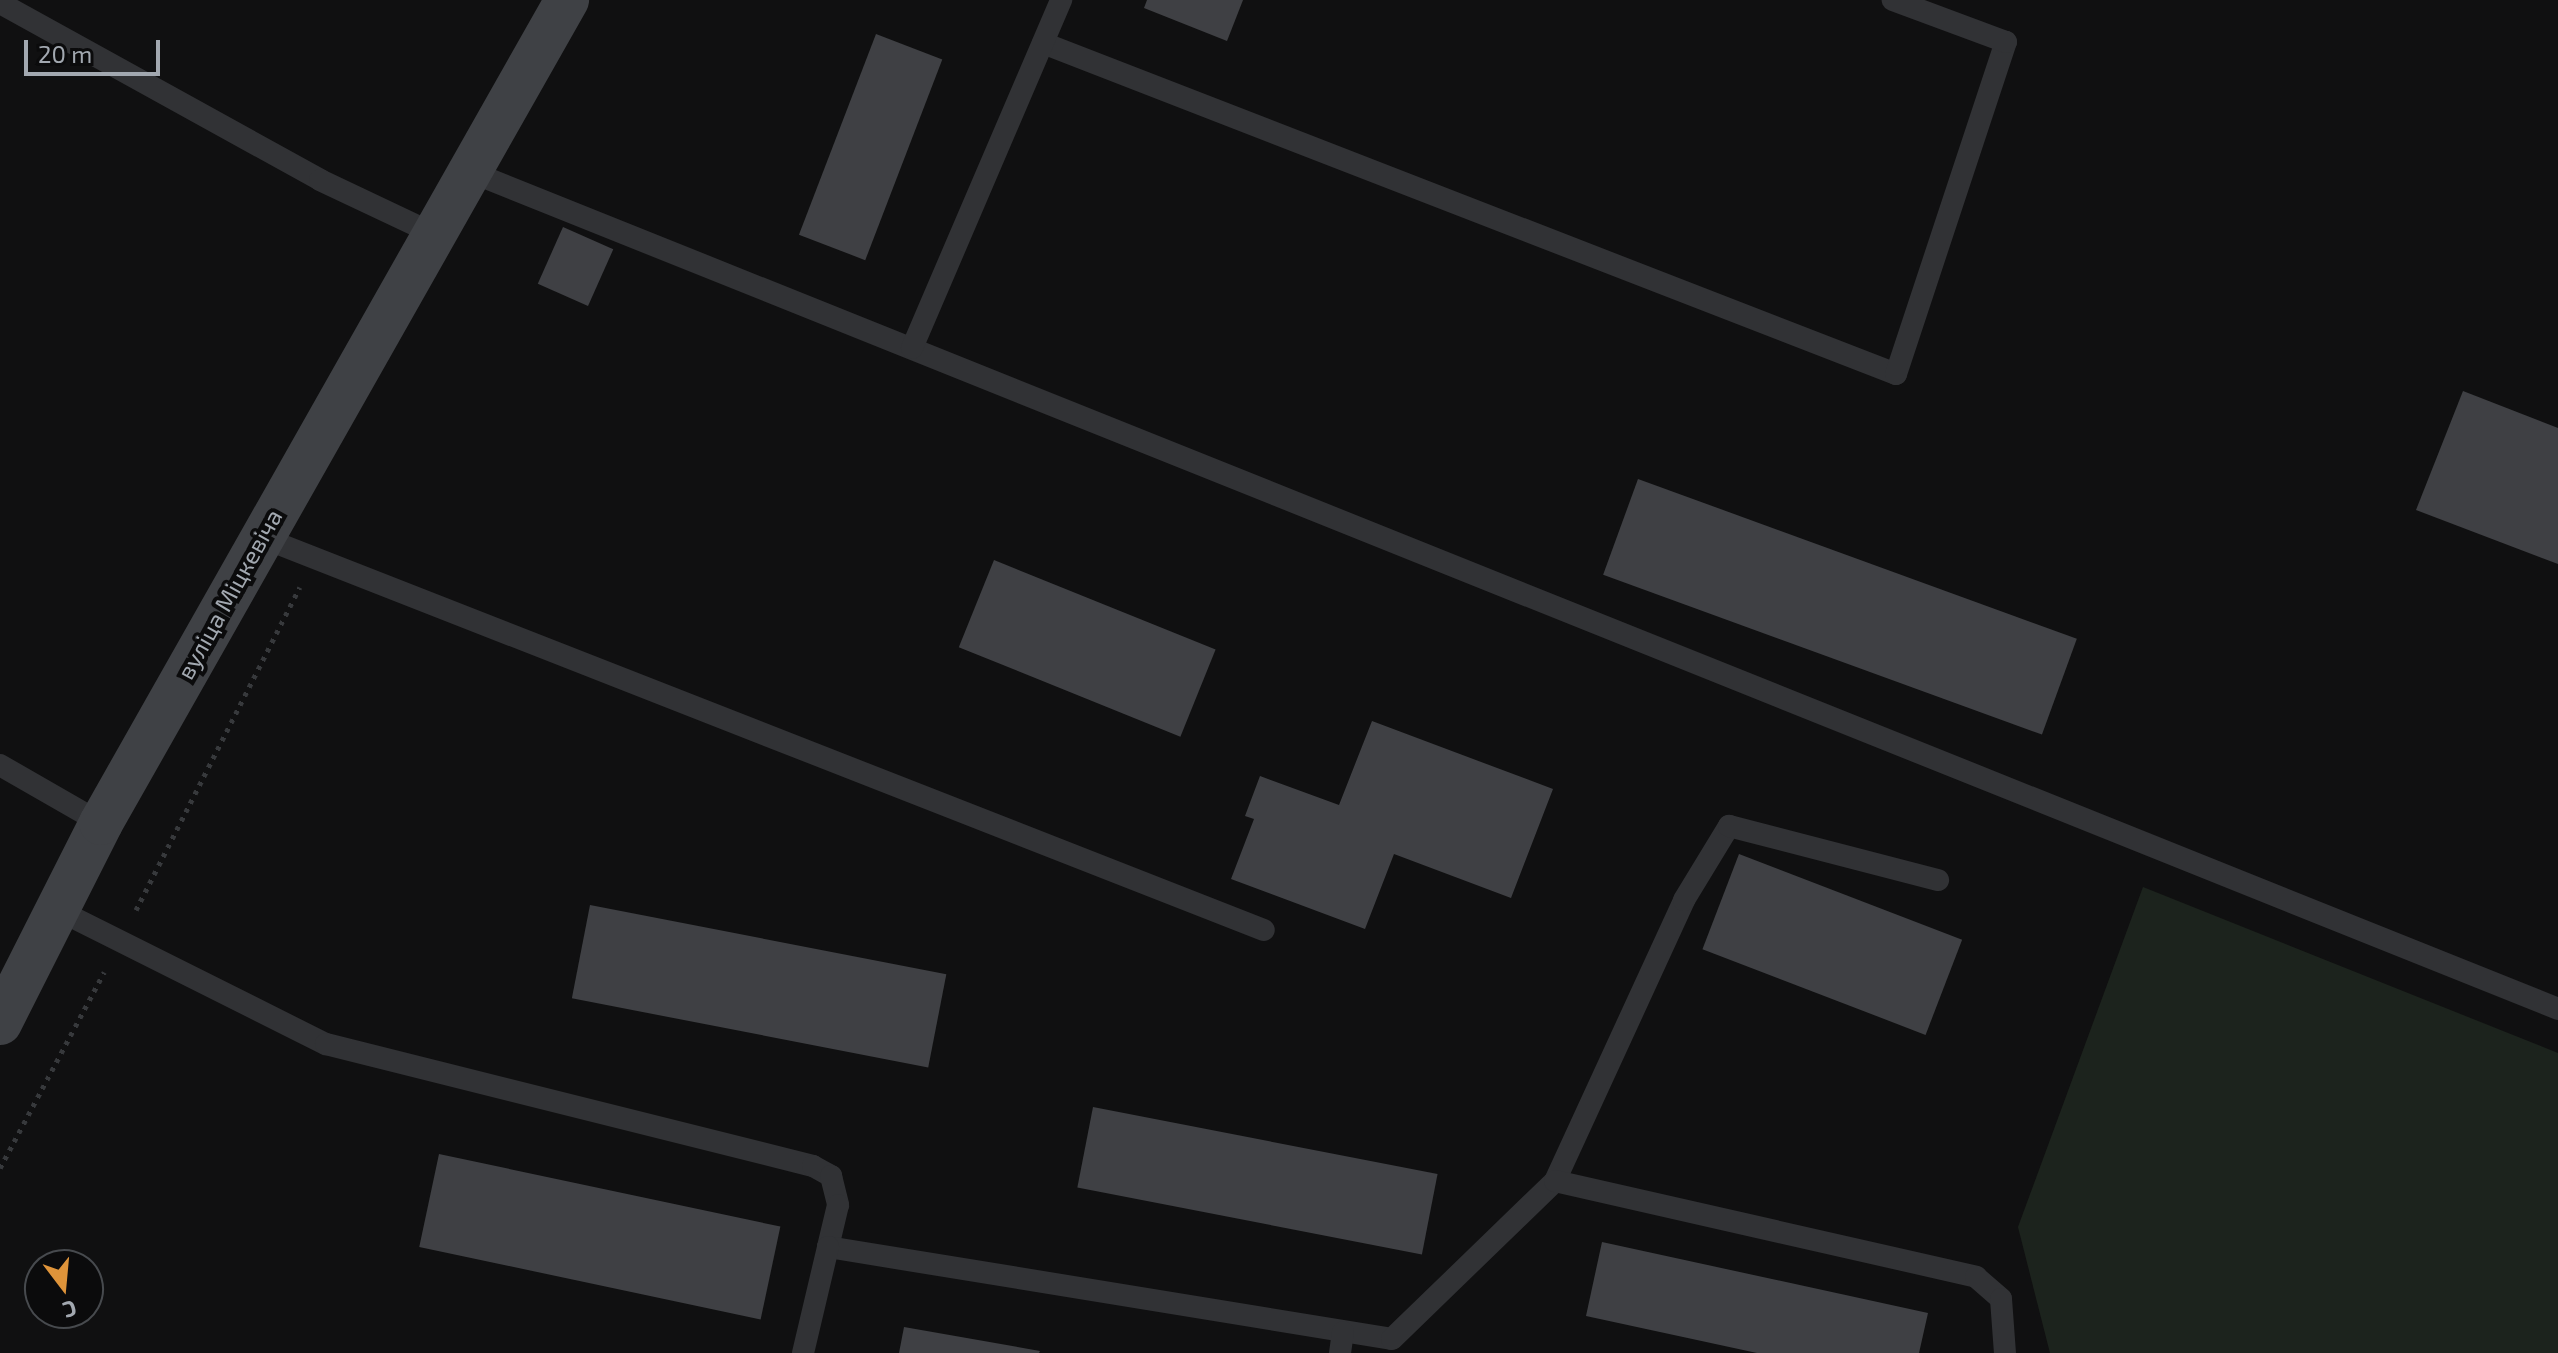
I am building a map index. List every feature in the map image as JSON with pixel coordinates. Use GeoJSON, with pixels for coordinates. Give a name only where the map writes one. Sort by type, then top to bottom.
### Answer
{"type":"FeatureCollection","features":[{"type":"Feature","properties":{"kind":"street","name":"вуліца Міцкевіча"},"geometry":{"type":"LineString","coordinates":[[0,1023],[101,823],[567,0]]}},
{"type":"Feature","properties":{"kind":"lane"},"geometry":{"type":"LineString","coordinates":[[912,348],[1061,0]]}},
{"type":"Feature","properties":{"kind":"lane"},"geometry":{"type":"LineString","coordinates":[[1043,43],[1896,374],[2006,42],[1893,0]]}},
{"type":"Feature","properties":{"kind":"lane"},"geometry":{"type":"LineString","coordinates":[[0,3],[320,180],[434,234]]}},
{"type":"Feature","properties":{"kind":"lane"},"geometry":{"type":"LineString","coordinates":[[471,172],[2558,1009]]}},
{"type":"Feature","properties":{"kind":"lane"},"geometry":{"type":"LineString","coordinates":[[261,537],[1264,930]]}},
{"type":"Feature","properties":{"kind":"lane"},"geometry":{"type":"LineString","coordinates":[[0,765],[101,823]]}},
{"type":"Feature","properties":{"kind":"lane"},"geometry":{"type":"LineString","coordinates":[[828,1247],[1342,1342],[1392,1339],[1555,1181],[1684,900],[1729,826],[1938,880]]}},
{"type":"Feature","properties":{"kind":"lane"},"geometry":{"type":"LineString","coordinates":[[58,910],[326,1044],[813,1166],[831,1176],[838,1205],[803,1353]]}},
{"type":"Feature","properties":{"kind":"lane"},"geometry":{"type":"LineString","coordinates":[[1555,1181],[1976,1277],[2001,1299],[2005,1353]]}},
{"type":"Feature","properties":{"kind":"path"},"geometry":{"type":"LineString","coordinates":[[0,1168],[120,941],[315,558]]}},
{"type":"Feature","properties":{"kind":"shaded area"},"geometry":{"type":"Polygon","coordinates":[[[2143,887],[2558,1053],[2558,1353],[2050,1353],[2018,1227],[2143,887]]]}},
{"type":"Feature","properties":{"kind":"building"},"geometry":{"type":"Polygon","coordinates":[[[1147,0],[1243,0],[1227,41],[1144,8],[1147,0]]]}},
{"type":"Feature","properties":{"kind":"building"},"geometry":{"type":"Polygon","coordinates":[[[876,34],[942,59],[865,260],[799,235],[876,34]]]}},
{"type":"Feature","properties":{"kind":"building"},"geometry":{"type":"Polygon","coordinates":[[[563,227],[613,249],[588,306],[538,284],[563,227]]]}},
{"type":"Feature","properties":{"kind":"building"},"geometry":{"type":"Polygon","coordinates":[[[2463,391],[2558,428],[2558,564],[2416,510],[2463,391]]]}},
{"type":"Feature","properties":{"kind":"building"},"geometry":{"type":"Polygon","coordinates":[[[1638,479],[2077,639],[2042,735],[1603,575],[1638,479]]]}},
{"type":"Feature","properties":{"kind":"building"},"geometry":{"type":"Polygon","coordinates":[[[994,560],[1216,650],[1180,737],[959,647],[994,560]]]}},
{"type":"Feature","properties":{"kind":"building"},"geometry":{"type":"Polygon","coordinates":[[[1372,721],[1553,789],[1511,898],[1394,854],[1365,929],[1231,879],[1254,819],[1245,816],[1260,776],[1339,805],[1372,721]]]}},
{"type":"Feature","properties":{"kind":"building"},"geometry":{"type":"Polygon","coordinates":[[[1739,854],[1962,940],[1926,1035],[1702,949],[1739,854]]]}},
{"type":"Feature","properties":{"kind":"building"},"geometry":{"type":"Polygon","coordinates":[[[590,905],[946,974],[928,1068],[572,998],[590,905]]]}},
{"type":"Feature","properties":{"kind":"building"},"geometry":{"type":"Polygon","coordinates":[[[1093,1107],[1438,1174],[1422,1254],[1077,1187],[1093,1107]]]}},
{"type":"Feature","properties":{"kind":"building"},"geometry":{"type":"Polygon","coordinates":[[[439,1154],[780,1227],[761,1319],[419,1247],[439,1154]]]}},
{"type":"Feature","properties":{"kind":"building"},"geometry":{"type":"Polygon","coordinates":[[[1602,1242],[1928,1313],[1919,1353],[1757,1353],[1586,1316],[1602,1242]]]}},
{"type":"Feature","properties":{"kind":"building"},"geometry":{"type":"Polygon","coordinates":[[[904,1327],[1040,1351],[899,1353],[904,1327]]]}}]}
